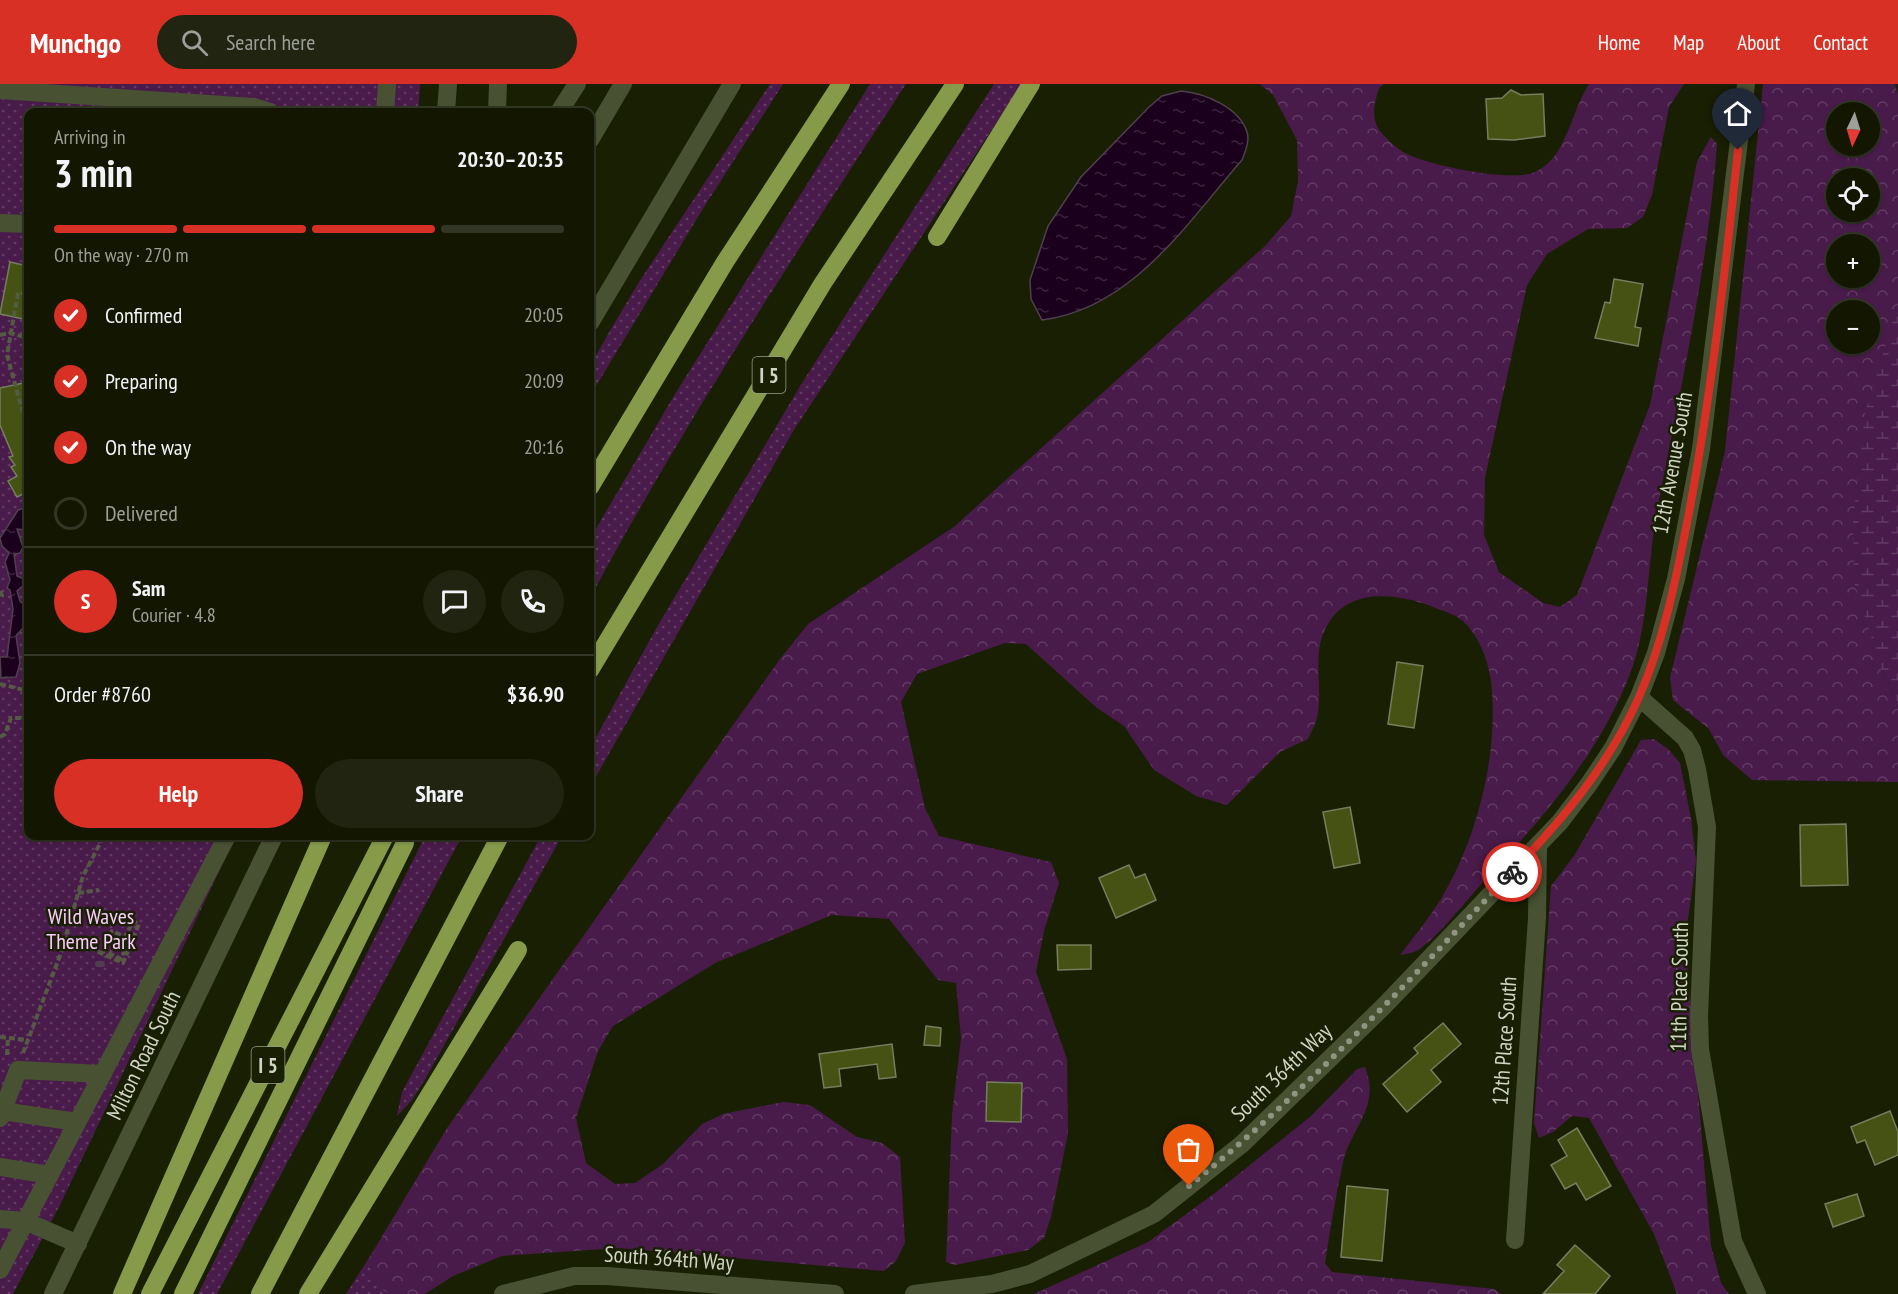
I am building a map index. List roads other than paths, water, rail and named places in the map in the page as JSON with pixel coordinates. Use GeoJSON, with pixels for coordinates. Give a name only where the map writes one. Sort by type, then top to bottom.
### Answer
{"type":"FeatureCollection","features":[{"type":"Feature","properties":{"kind":"highway"},"geometry":{"type":"LineString","coordinates":[[594,480],[725,262],[842,84]]}},
{"type":"Feature","properties":{"kind":"highway","name":"I 5"},"geometry":{"type":"LineString","coordinates":[[594,663],[823,283],[955,84]]}},
{"type":"Feature","properties":{"kind":"highway"},"geometry":{"type":"LineString","coordinates":[[937,237],[1031,84]]}},
{"type":"Feature","properties":{"kind":"highway"},"geometry":{"type":"LineString","coordinates":[[123,1294],[320,840]]}},
{"type":"Feature","properties":{"kind":"highway","name":"I 5"},"geometry":{"type":"LineString","coordinates":[[150,1294],[384,840]]}},
{"type":"Feature","properties":{"kind":"highway","name":"I 5"},"geometry":{"type":"LineString","coordinates":[[183,1294],[405,840]]}},
{"type":"Feature","properties":{"kind":"highway"},"geometry":{"type":"LineString","coordinates":[[260,1294],[499,840]]}},
{"type":"Feature","properties":{"kind":"highway"},"geometry":{"type":"LineString","coordinates":[[308,1294],[518,950]]}},
{"type":"Feature","properties":{"kind":"highway"},"geometry":{"type":"LineString","coordinates":[[254,1294],[279,1256]]}},
{"type":"Feature","properties":{"kind":"street"},"geometry":{"type":"LineString","coordinates":[[385,108],[387,84]]}},
{"type":"Feature","properties":{"kind":"street"},"geometry":{"type":"LineString","coordinates":[[446,108],[448,84]]}},
{"type":"Feature","properties":{"kind":"street"},"geometry":{"type":"LineString","coordinates":[[496,108],[498,84]]}},
{"type":"Feature","properties":{"kind":"street"},"geometry":{"type":"LineString","coordinates":[[562,108],[577,84]]}},
{"type":"Feature","properties":{"kind":"street"},"geometry":{"type":"LineString","coordinates":[[594,133],[623,84]]}},
{"type":"Feature","properties":{"kind":"street"},"geometry":{"type":"LineString","coordinates":[[594,316],[732,84]]}},
{"type":"Feature","properties":{"kind":"street","name":"12th Avenue South"},"geometry":{"type":"LineString","coordinates":[[1560,822],[1613,748],[1639,698],[1656,653],[1669,607],[1701,449],[1746,84]]}},
{"type":"Feature","properties":{"kind":"street"},"geometry":{"type":"LineString","coordinates":[[0,90],[256,108]]}},
{"type":"Feature","properties":{"kind":"street"},"geometry":{"type":"LineString","coordinates":[[0,223],[24,224]]}},
{"type":"Feature","properties":{"kind":"street","name":"11th Place South"},"geometry":{"type":"LineString","coordinates":[[1639,698],[1685,738],[1692,750],[1697,770],[1707,827],[1699,1016],[1700,1049],[1733,1241],[1757,1294]]}},
{"type":"Feature","properties":{"kind":"street","name":"South 364th Way"},"geometry":{"type":"LineString","coordinates":[[914,1294],[992,1284],[1030,1274],[1154,1214],[1242,1144],[1384,1006],[1560,822]]}},
{"type":"Feature","properties":{"kind":"street"},"geometry":{"type":"LineString","coordinates":[[0,1269],[225,840]]}},
{"type":"Feature","properties":{"kind":"street","name":"Milton Road South"},"geometry":{"type":"LineString","coordinates":[[53,1294],[272,840]]}},
{"type":"Feature","properties":{"kind":"street","name":"12th Place South"},"geometry":{"type":"LineString","coordinates":[[1515,1240],[1537,918],[1538,845]]}},
{"type":"Feature","properties":{"kind":"street"},"geometry":{"type":"LineString","coordinates":[[77,1122],[1,1114],[18,1070],[103,1074]]}},
{"type":"Feature","properties":{"kind":"street"},"geometry":{"type":"LineString","coordinates":[[0,1167],[50,1175]]}},
{"type":"Feature","properties":{"kind":"street"},"geometry":{"type":"LineString","coordinates":[[0,1220],[26,1221],[78,1244]]}},
{"type":"Feature","properties":{"kind":"street","name":"South 364th Way"},"geometry":{"type":"LineString","coordinates":[[503,1294],[574,1276],[607,1276],[835,1294]]}},
{"type":"Feature","properties":{"kind":"water"},"geometry":{"type":"Polygon","coordinates":[[[1181,91],[1210,98],[1237,115],[1248,135],[1242,160],[1155,260],[1130,281],[1103,299],[1074,313],[1042,320],[1031,299],[1030,280],[1048,226],[1081,177],[1149,107],[1162,96],[1181,91]]]}},
{"type":"Feature","properties":{"kind":"water"},"geometry":{"type":"Polygon","coordinates":[[[24,508],[24,530],[17,529],[23,547],[20,553],[14,554],[17,576],[24,579],[24,585],[17,591],[24,605],[24,627],[16,636],[20,663],[16,677],[1,678],[0,657],[7,657],[13,609],[10,590],[7,588],[10,580],[5,562],[9,553],[2,546],[0,538],[18,510],[24,508]]]}},
{"type":"Feature","properties":{"kind":"park label","name":"Wild Waves Theme Park"},"geometry":{"type":"Point","coordinates":[91,928]}}]}
